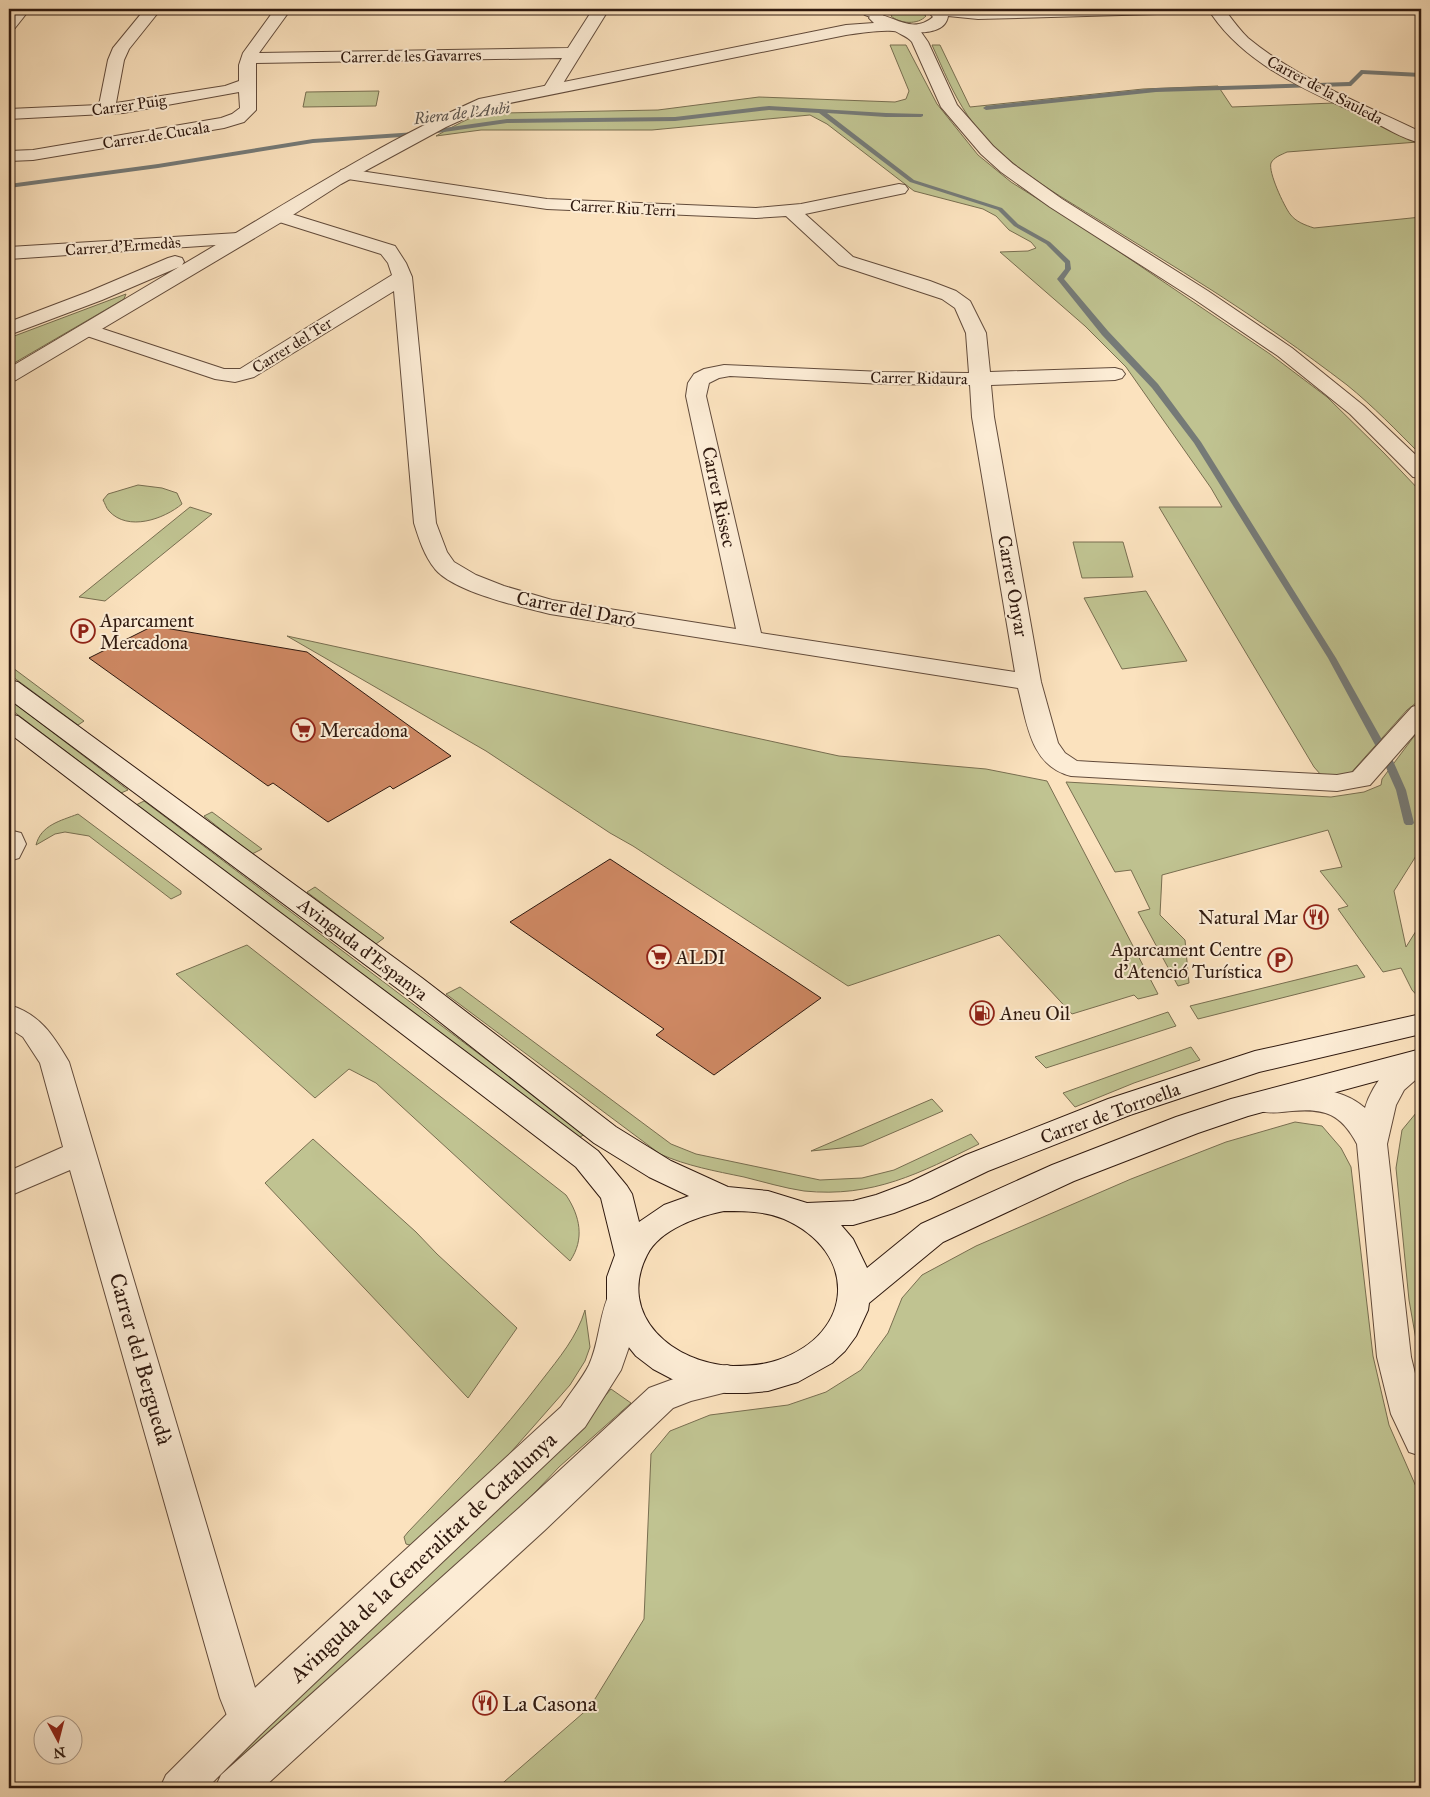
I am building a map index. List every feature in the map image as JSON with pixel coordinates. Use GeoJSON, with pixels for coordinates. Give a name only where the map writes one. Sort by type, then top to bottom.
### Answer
{"type":"FeatureCollection","features":[{"type":"Feature","properties":{"kind":"street"},"geometry":{"type":"LineString","coordinates":[[9,25],[22,9]]}},
{"type":"Feature","properties":{"kind":"street"},"geometry":{"type":"LineString","coordinates":[[107,109],[116,60],[121,48],[153,9]]}},
{"type":"Feature","properties":{"kind":"street"},"geometry":{"type":"LineString","coordinates":[[249,58],[250,53],[283,9]]}},
{"type":"Feature","properties":{"kind":"street"},"geometry":{"type":"LineString","coordinates":[[551,89],[601,9]]}},
{"type":"Feature","properties":{"kind":"street"},"geometry":{"type":"LineString","coordinates":[[9,376],[347,174],[440,123],[485,103],[846,30],[880,26],[917,27],[935,16],[1157,9]]}},
{"type":"Feature","properties":{"kind":"street","name":"Carrer de la Sauleda"},"geometry":{"type":"LineString","coordinates":[[1221,9],[1220,15],[1242,40],[1259,55],[1314,87],[1421,138]]}},
{"type":"Feature","properties":{"kind":"street"},"geometry":{"type":"LineString","coordinates":[[846,30],[875,12],[897,27],[915,35],[949,106],[986,150],[1007,168],[1056,203],[1201,295],[1285,352],[1357,410],[1421,472]]}},
{"type":"Feature","properties":{"kind":"street"},"geometry":{"type":"LineString","coordinates":[[920,42],[923,30],[935,16]]}},
{"type":"Feature","properties":{"kind":"street","name":"Carrer de les Gavarres"},"geometry":{"type":"LineString","coordinates":[[249,58],[573,53]]}},
{"type":"Feature","properties":{"kind":"street","name":"Carrer de Cucala"},"geometry":{"type":"LineString","coordinates":[[9,156],[33,155],[224,124],[238,118],[248,110],[247,65],[249,58]]}},
{"type":"Feature","properties":{"kind":"street","name":"Carrer Puig"},"geometry":{"type":"LineString","coordinates":[[9,114],[107,109],[228,90],[248,83]]}},
{"type":"Feature","properties":{"kind":"street","name":"Carrer Riu Terri"},"geometry":{"type":"LineString","coordinates":[[347,174],[547,204],[756,213],[790,210],[899,189]]}},
{"type":"Feature","properties":{"kind":"street","name":"Carrer Onyar"},"geometry":{"type":"LineString","coordinates":[[790,210],[846,261],[950,295],[963,305],[976,333],[983,417],[1029,682],[1045,744],[1056,759],[1071,768],[1337,783],[1361,779],[1421,712]]}},
{"type":"Feature","properties":{"kind":"street","name":"Carrer del Daró"},"geometry":{"type":"LineString","coordinates":[[279,216],[373,244],[388,250],[397,263],[402,277],[425,523],[432,544],[446,567],[475,584],[550,607],[1029,682]]}},
{"type":"Feature","properties":{"kind":"street"},"geometry":{"type":"LineString","coordinates":[[9,329],[95,296],[182,259],[238,239]]}},
{"type":"Feature","properties":{"kind":"street","name":"Carrer d'Ermedàs"},"geometry":{"type":"LineString","coordinates":[[9,253],[238,239]]}},
{"type":"Feature","properties":{"kind":"street","name":"Carrer del Ter"},"geometry":{"type":"LineString","coordinates":[[88,330],[222,375],[235,376],[247,374],[402,277]]}},
{"type":"Feature","properties":{"kind":"street","name":"Carrer Ridaura"},"geometry":{"type":"LineString","coordinates":[[724,371],[741,370],[883,378],[980,379],[1115,374]]}},
{"type":"Feature","properties":{"kind":"street","name":"Carrer Rissec"},"geometry":{"type":"LineString","coordinates":[[724,371],[707,376],[698,383],[696,396],[750,639]]}},
{"type":"Feature","properties":{"kind":"street","name":"Avinguda d'Espanya"},"geometry":{"type":"LineString","coordinates":[[9,686],[412,985],[605,1135],[660,1169],[724,1199]]}},
{"type":"Feature","properties":{"kind":"street","name":"Avinguda d'Espanya"},"geometry":{"type":"LineString","coordinates":[[9,721],[587,1159],[616,1194],[630,1256]]}},
{"type":"Feature","properties":{"kind":"street"},"geometry":{"type":"LineString","coordinates":[[9,838],[12,839],[13,844],[9,852]]}},
{"type":"Feature","properties":{"kind":"street","name":"Carrer del Berguedà"},"geometry":{"type":"LineString","coordinates":[[9,1014],[33,1030],[54,1062],[239,1698],[248,1720]]}},
{"type":"Feature","properties":{"kind":"street","name":"Carrer de Torroella"},"geometry":{"type":"LineString","coordinates":[[804,1215],[853,1213],[883,1205],[919,1191],[976,1163],[1119,1107],[1255,1062],[1421,1024]]}},
{"type":"Feature","properties":{"kind":"street"},"geometry":{"type":"LineString","coordinates":[[1421,1059],[1392,1083],[1381,1105],[1372,1144],[1394,1356],[1408,1414],[1421,1442]]}},
{"type":"Feature","properties":{"kind":"street","name":"Carrer de Torroella"},"geometry":{"type":"LineString","coordinates":[[854,1296],[932,1233],[1063,1173],[1242,1107],[1421,1059]]}},
{"type":"Feature","properties":{"kind":"street"},"geometry":{"type":"LineString","coordinates":[[1242,1107],[1298,1098],[1325,1102],[1345,1108],[1357,1118],[1372,1144]]}},
{"type":"Feature","properties":{"kind":"street"},"geometry":{"type":"LineString","coordinates":[[9,1184],[80,1152]]}},
{"type":"Feature","properties":{"kind":"street"},"geometry":{"type":"LineString","coordinates":[[724,1199],[774,1203],[804,1215],[833,1236],[843,1250],[852,1272],[854,1296],[851,1312],[845,1327],[835,1341],[822,1353],[788,1372],[748,1380],[712,1378],[685,1370],[651,1349],[642,1340],[629,1320],[623,1299],[625,1270],[630,1256],[648,1231],[690,1207],[724,1199]]}},
{"type":"Feature","properties":{"kind":"street","name":"Avinguda de la Generalitat de Catalunya"},"geometry":{"type":"LineString","coordinates":[[180,1788],[248,1720],[574,1416],[604,1370],[612,1347],[623,1299]]}},
{"type":"Feature","properties":{"kind":"street"},"geometry":{"type":"LineString","coordinates":[[235,1788],[532,1519],[661,1398],[687,1388],[727,1379]]}},
{"type":"Feature","properties":{"kind":"green space"},"geometry":{"type":"Polygon","coordinates":[[[905,9],[919,11],[926,16],[918,21],[904,22],[891,16],[893,12],[905,9]]]}},
{"type":"Feature","properties":{"kind":"green space"},"geometry":{"type":"Polygon","coordinates":[[[890,45],[906,45],[937,104],[978,155],[1011,182],[1093,234],[1270,354],[1327,397],[1421,492],[1421,699],[1407,710],[1349,775],[1332,777],[1321,775],[1314,767],[1159,507],[1222,507],[1211,488],[1126,367],[1085,326],[1000,252],[1028,251],[1036,248],[1031,242],[1009,230],[996,216],[983,209],[914,191],[827,124],[810,115],[652,130],[481,130],[436,136],[479,115],[507,107],[502,110],[503,113],[658,110],[759,97],[895,102],[906,99],[909,91],[890,45]]]}},
{"type":"Feature","properties":{"kind":"green space"},"geometry":{"type":"Polygon","coordinates":[[[932,45],[940,45],[970,107],[1143,89],[1218,86],[1232,107],[1334,103],[1418,142],[1287,152],[1274,159],[1271,167],[1277,189],[1292,217],[1314,228],[1421,217],[1421,455],[1357,393],[1298,348],[1213,291],[1042,185],[1010,160],[995,147],[968,116],[953,90],[932,45]]]}},
{"type":"Feature","properties":{"kind":"green space"},"geometry":{"type":"Polygon","coordinates":[[[379,91],[376,106],[303,107],[306,92],[379,91]]]}},
{"type":"Feature","properties":{"kind":"green space"},"geometry":{"type":"Polygon","coordinates":[[[126,294],[124,299],[9,366],[9,338],[126,294]]]}},
{"type":"Feature","properties":{"kind":"green space"},"geometry":{"type":"Polygon","coordinates":[[[138,485],[162,488],[177,493],[182,504],[156,518],[136,522],[126,521],[109,511],[103,500],[108,494],[138,485]]]}},
{"type":"Feature","properties":{"kind":"green space"},"geometry":{"type":"Polygon","coordinates":[[[190,507],[212,514],[105,601],[79,597],[190,507]]]}},
{"type":"Feature","properties":{"kind":"green space"},"geometry":{"type":"Polygon","coordinates":[[[1073,542],[1123,542],[1133,577],[1082,578],[1073,542]]]}},
{"type":"Feature","properties":{"kind":"green space"},"geometry":{"type":"Polygon","coordinates":[[[1146,591],[1187,661],[1122,669],[1084,598],[1146,591]]]}},
{"type":"Feature","properties":{"kind":"green space"},"geometry":{"type":"Polygon","coordinates":[[[287,636],[839,756],[986,769],[1047,781],[1158,994],[1138,999],[1134,995],[1072,1014],[999,935],[848,986],[486,751],[287,636]]]}},
{"type":"Feature","properties":{"kind":"green space"},"geometry":{"type":"Polygon","coordinates":[[[9,665],[84,721],[78,725],[9,674],[9,665]]]}},
{"type":"Feature","properties":{"kind":"green space"},"geometry":{"type":"Polygon","coordinates":[[[9,699],[128,790],[121,793],[9,708],[9,699]]]}},
{"type":"Feature","properties":{"kind":"green space"},"geometry":{"type":"Polygon","coordinates":[[[1421,727],[1421,848],[1394,891],[1406,947],[1421,923],[1421,1000],[1412,990],[1401,968],[1383,972],[1338,909],[1348,906],[1320,871],[1342,867],[1328,830],[1162,875],[1160,915],[1185,940],[1189,983],[1178,986],[1138,912],[1150,909],[1131,870],[1115,872],[1066,782],[1331,797],[1364,792],[1381,785],[1382,779],[1421,727]]]}},
{"type":"Feature","properties":{"kind":"green space"},"geometry":{"type":"Polygon","coordinates":[[[144,801],[585,1134],[577,1139],[136,805],[144,801]]]}},
{"type":"Feature","properties":{"kind":"green space"},"geometry":{"type":"Polygon","coordinates":[[[212,812],[262,849],[252,854],[204,816],[212,812]]]}},
{"type":"Feature","properties":{"kind":"green space"},"geometry":{"type":"Polygon","coordinates":[[[78,814],[181,891],[181,894],[171,899],[89,836],[65,832],[55,834],[36,845],[47,828],[78,814]]]}},
{"type":"Feature","properties":{"kind":"green space"},"geometry":{"type":"Polygon","coordinates":[[[315,887],[384,938],[376,944],[307,892],[315,887]]]}},
{"type":"Feature","properties":{"kind":"green space"},"geometry":{"type":"Polygon","coordinates":[[[247,945],[566,1195],[575,1211],[579,1228],[578,1244],[570,1261],[376,1083],[349,1069],[315,1098],[176,974],[247,945]]]}},
{"type":"Feature","properties":{"kind":"green space"},"geometry":{"type":"Polygon","coordinates":[[[1357,965],[1365,977],[1198,1019],[1190,1006],[1357,965]]]}},
{"type":"Feature","properties":{"kind":"green space"},"geometry":{"type":"Polygon","coordinates":[[[460,987],[671,1144],[696,1154],[820,1180],[862,1178],[894,1170],[971,1134],[979,1144],[936,1165],[895,1181],[852,1191],[804,1191],[691,1165],[660,1154],[446,994],[460,987]]]}},
{"type":"Feature","properties":{"kind":"green space"},"geometry":{"type":"Polygon","coordinates":[[[1168,1012],[1176,1026],[1046,1068],[1035,1057],[1168,1012]]]}},
{"type":"Feature","properties":{"kind":"green space"},"geometry":{"type":"Polygon","coordinates":[[[1191,1047],[1200,1060],[1134,1083],[1075,1107],[1063,1093],[1191,1047]]]}},
{"type":"Feature","properties":{"kind":"green space"},"geometry":{"type":"Polygon","coordinates":[[[932,1099],[943,1111],[862,1146],[811,1151],[932,1099]]]}},
{"type":"Feature","properties":{"kind":"green space"},"geometry":{"type":"Polygon","coordinates":[[[1421,1107],[1421,1368],[1409,1300],[1396,1168],[1402,1130],[1421,1107]]]}},
{"type":"Feature","properties":{"kind":"green space"},"geometry":{"type":"Polygon","coordinates":[[[1295,1122],[1322,1126],[1341,1148],[1351,1167],[1373,1356],[1389,1425],[1421,1498],[1421,1788],[497,1788],[590,1707],[644,1619],[651,1454],[670,1431],[710,1415],[788,1405],[826,1392],[861,1370],[888,1333],[902,1298],[922,1275],[976,1246],[1131,1179],[1226,1142],[1295,1122]]]}},
{"type":"Feature","properties":{"kind":"green space"},"geometry":{"type":"Polygon","coordinates":[[[313,1139],[416,1232],[517,1328],[468,1398],[265,1183],[313,1139]]]}},
{"type":"Feature","properties":{"kind":"green space"},"geometry":{"type":"Polygon","coordinates":[[[585,1310],[590,1347],[585,1361],[570,1385],[511,1452],[420,1541],[413,1546],[406,1544],[404,1537],[408,1532],[494,1439],[555,1364],[582,1320],[585,1310]]]}},
{"type":"Feature","properties":{"kind":"green space"},"geometry":{"type":"Polygon","coordinates":[[[611,1389],[631,1403],[559,1467],[503,1526],[244,1764],[233,1756],[558,1451],[611,1389]]]}},
{"type":"Feature","properties":{"kind":"building","name":"Mercadona"},"geometry":{"type":"Polygon","coordinates":[[[153,626],[307,652],[451,756],[393,789],[390,786],[328,822],[273,783],[268,786],[89,658],[153,626]]]}},
{"type":"Feature","properties":{"kind":"building","name":"ALDI"},"geometry":{"type":"Polygon","coordinates":[[[610,859],[821,998],[714,1075],[656,1035],[664,1029],[510,922],[610,859]]]}},
{"type":"Feature","properties":{"kind":"waterway"},"geometry":{"type":"LineString","coordinates":[[986,108],[1156,90],[1351,84],[1361,72],[1421,75]]}},
{"type":"Feature","properties":{"kind":"waterway","name":"Riera de l'Aubi"},"geometry":{"type":"LineString","coordinates":[[9,186],[158,166],[313,141],[416,134],[507,121],[675,119],[769,108],[820,111]]}},
{"type":"Feature","properties":{"kind":"waterway","name":"Riera de l'Aubi"},"geometry":{"type":"LineString","coordinates":[[820,111],[921,115]]}},
{"type":"Feature","properties":{"kind":"waterway"},"geometry":{"type":"LineString","coordinates":[[820,111],[912,181],[1000,209],[1016,225],[1048,243],[1068,262],[1068,269],[1060,279],[1105,333],[1155,386],[1197,442],[1332,658],[1385,754],[1401,790],[1409,823]]}},
{"type":"Feature","properties":{"kind":"place","name":"Aparcament Mercadona"},"geometry":{"type":"Point","coordinates":[83,631]}},
{"type":"Feature","properties":{"kind":"place","name":"Mercadona"},"geometry":{"type":"Point","coordinates":[303,730]}},
{"type":"Feature","properties":{"kind":"place","name":"Natural Mar"},"geometry":{"type":"Point","coordinates":[1316,917]}},
{"type":"Feature","properties":{"kind":"place","name":"ALDI"},"geometry":{"type":"Point","coordinates":[659,957]}},
{"type":"Feature","properties":{"kind":"place","name":"Aparcament Centre d'Atenció Turística"},"geometry":{"type":"Point","coordinates":[1280,960]}},
{"type":"Feature","properties":{"kind":"place","name":"Aneu Oil"},"geometry":{"type":"Point","coordinates":[982,1013]}},
{"type":"Feature","properties":{"kind":"place","name":"La Casona"},"geometry":{"type":"Point","coordinates":[485,1703]}}]}
